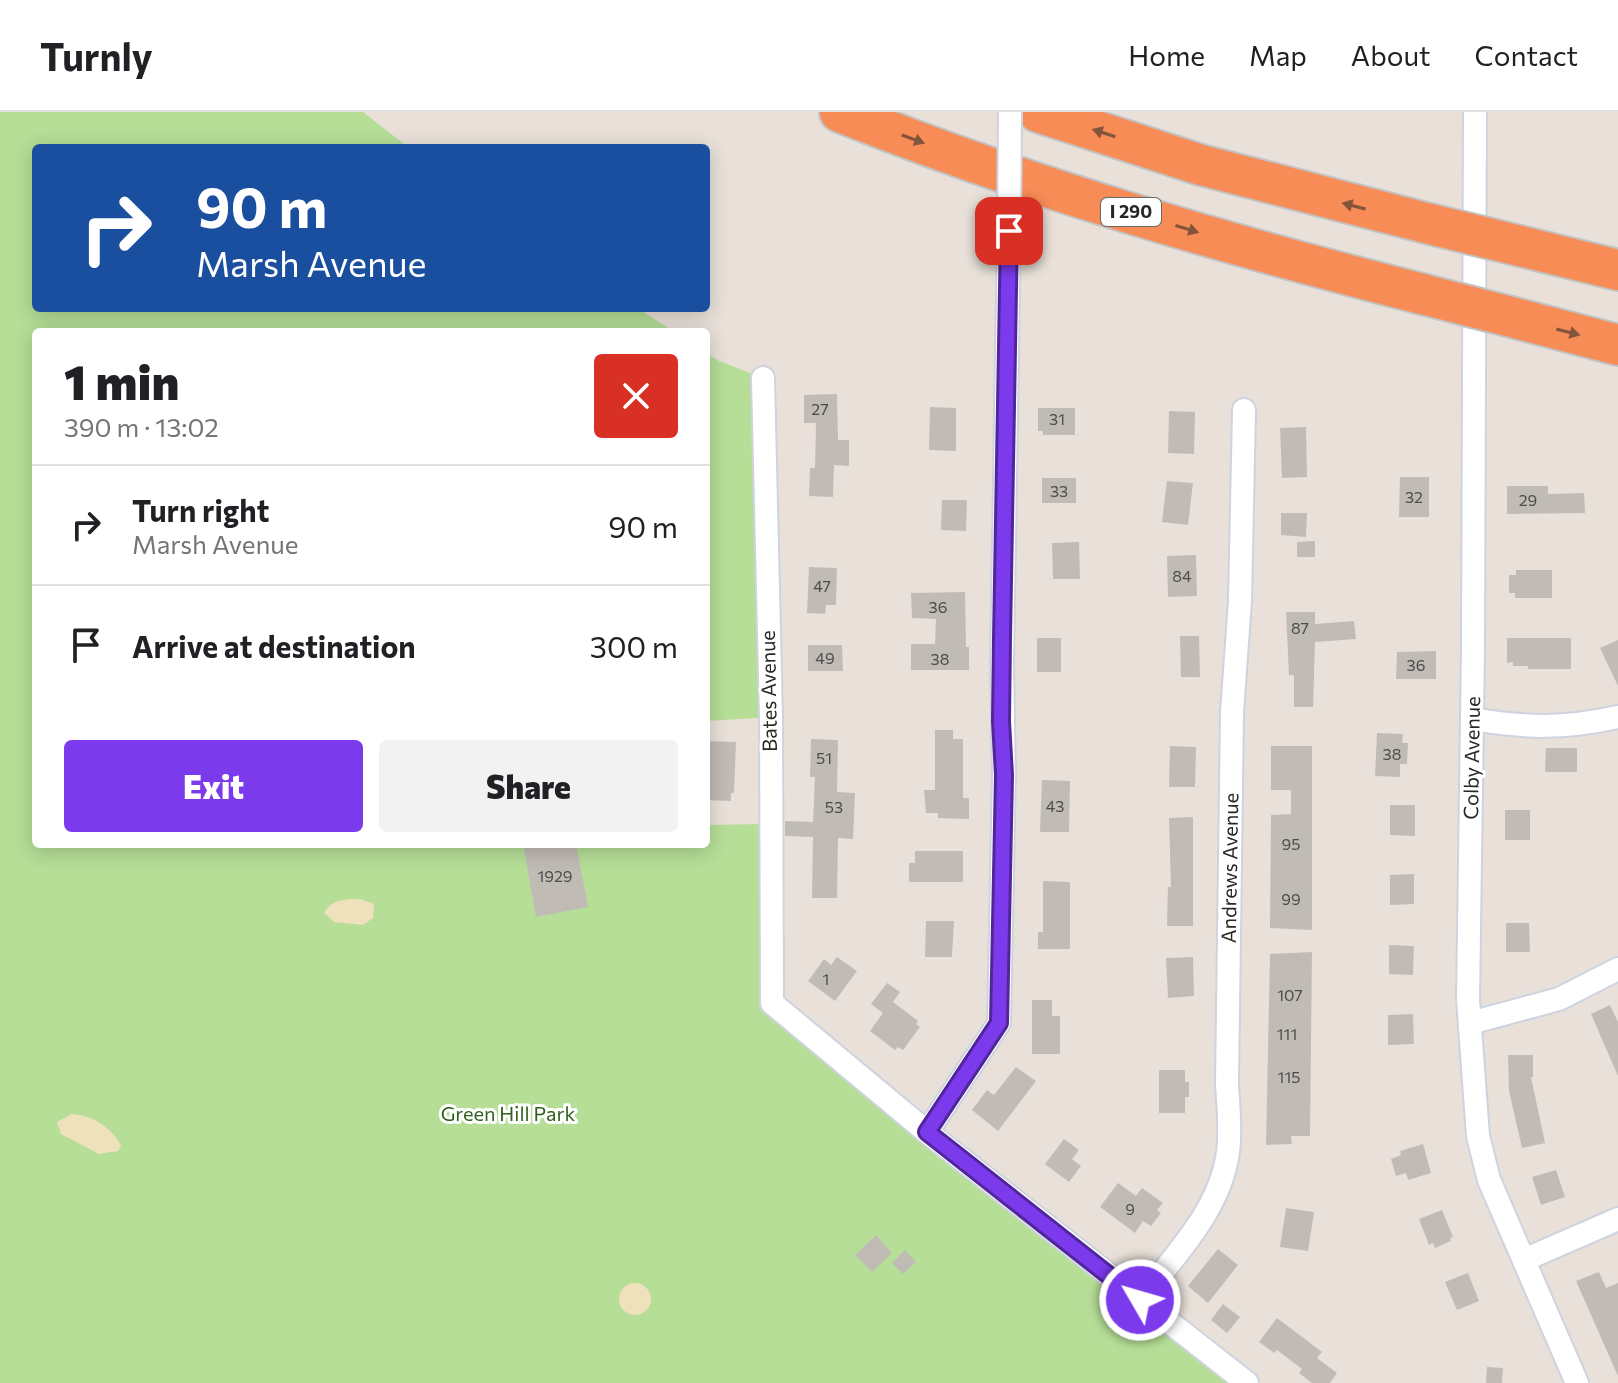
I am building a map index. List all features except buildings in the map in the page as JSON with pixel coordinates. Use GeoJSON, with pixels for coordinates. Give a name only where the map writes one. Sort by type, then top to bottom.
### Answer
{"type":"FeatureCollection","features":[{"type":"Feature","properties":{"kind":"highway","name":"I 290"},"geometry":{"type":"LineString","coordinates":[[840,112],[972,160],[1288,260],[1618,345]]}},
{"type":"Feature","properties":{"kind":"highway"},"geometry":{"type":"LineString","coordinates":[[1038,112],[1201,165],[1618,270]]}},
{"type":"Feature","properties":{"kind":"street"},"geometry":{"type":"LineString","coordinates":[[1010,112],[999,1023],[927,1132],[1247,1383]]}},
{"type":"Feature","properties":{"kind":"street","name":"Colby Avenue"},"geometry":{"type":"LineString","coordinates":[[1475,112],[1470,1023],[1478,1136],[1489,1180],[1577,1383]]}},
{"type":"Feature","properties":{"kind":"street","name":"Bates Avenue"},"geometry":{"type":"LineString","coordinates":[[763,378],[771,717],[772,1003],[927,1132]]}},
{"type":"Feature","properties":{"kind":"street","name":"Andrews Avenue"},"geometry":{"type":"LineString","coordinates":[[1140,1300],[1209,1207],[1222,1179],[1229,1142],[1227,1084],[1232,712],[1244,519],[1244,410]]}},
{"type":"Feature","properties":{"kind":"street"},"geometry":{"type":"LineString","coordinates":[[1472,719],[1532,727],[1577,725],[1618,717]]}},
{"type":"Feature","properties":{"kind":"street"},"geometry":{"type":"LineString","coordinates":[[1470,1023],[1559,999],[1618,969]]}},
{"type":"Feature","properties":{"kind":"street"},"geometry":{"type":"LineString","coordinates":[[1524,1260],[1618,1219]]}},
{"type":"Feature","properties":{"kind":"green space","name":"Green Hill Park"},"geometry":{"type":"Polygon","coordinates":[[[0,112],[363,112],[404,144],[32,144],[32,312],[644,312],[668,328],[32,328],[32,848],[710,848],[710,825],[771,824],[772,1003],[1247,1383],[0,1383],[0,112]]]}},
{"type":"Feature","properties":{"kind":"green space"},"geometry":{"type":"Polygon","coordinates":[[[710,355],[763,378],[771,717],[710,721],[710,355]]]}},
{"type":"Feature","properties":{"kind":"sand"},"geometry":{"type":"Polygon","coordinates":[[[360,899],[374,904],[373,918],[363,925],[334,922],[324,913],[335,902],[360,899]]]}},
{"type":"Feature","properties":{"kind":"sand"},"geometry":{"type":"Polygon","coordinates":[[[72,1114],[87,1117],[107,1128],[121,1146],[118,1151],[99,1154],[61,1134],[57,1122],[72,1114]]]}},
{"type":"Feature","properties":{"kind":"sand"},"geometry":{"type":"Polygon","coordinates":[[[635,1283],[647,1287],[651,1299],[647,1311],[635,1315],[623,1311],[619,1299],[623,1287],[635,1283]]]}},
{"type":"Feature","properties":{"kind":"route"},"geometry":{"type":"LineString","coordinates":[[1009,231],[999,1023],[927,1132],[1140,1300]]}}]}
